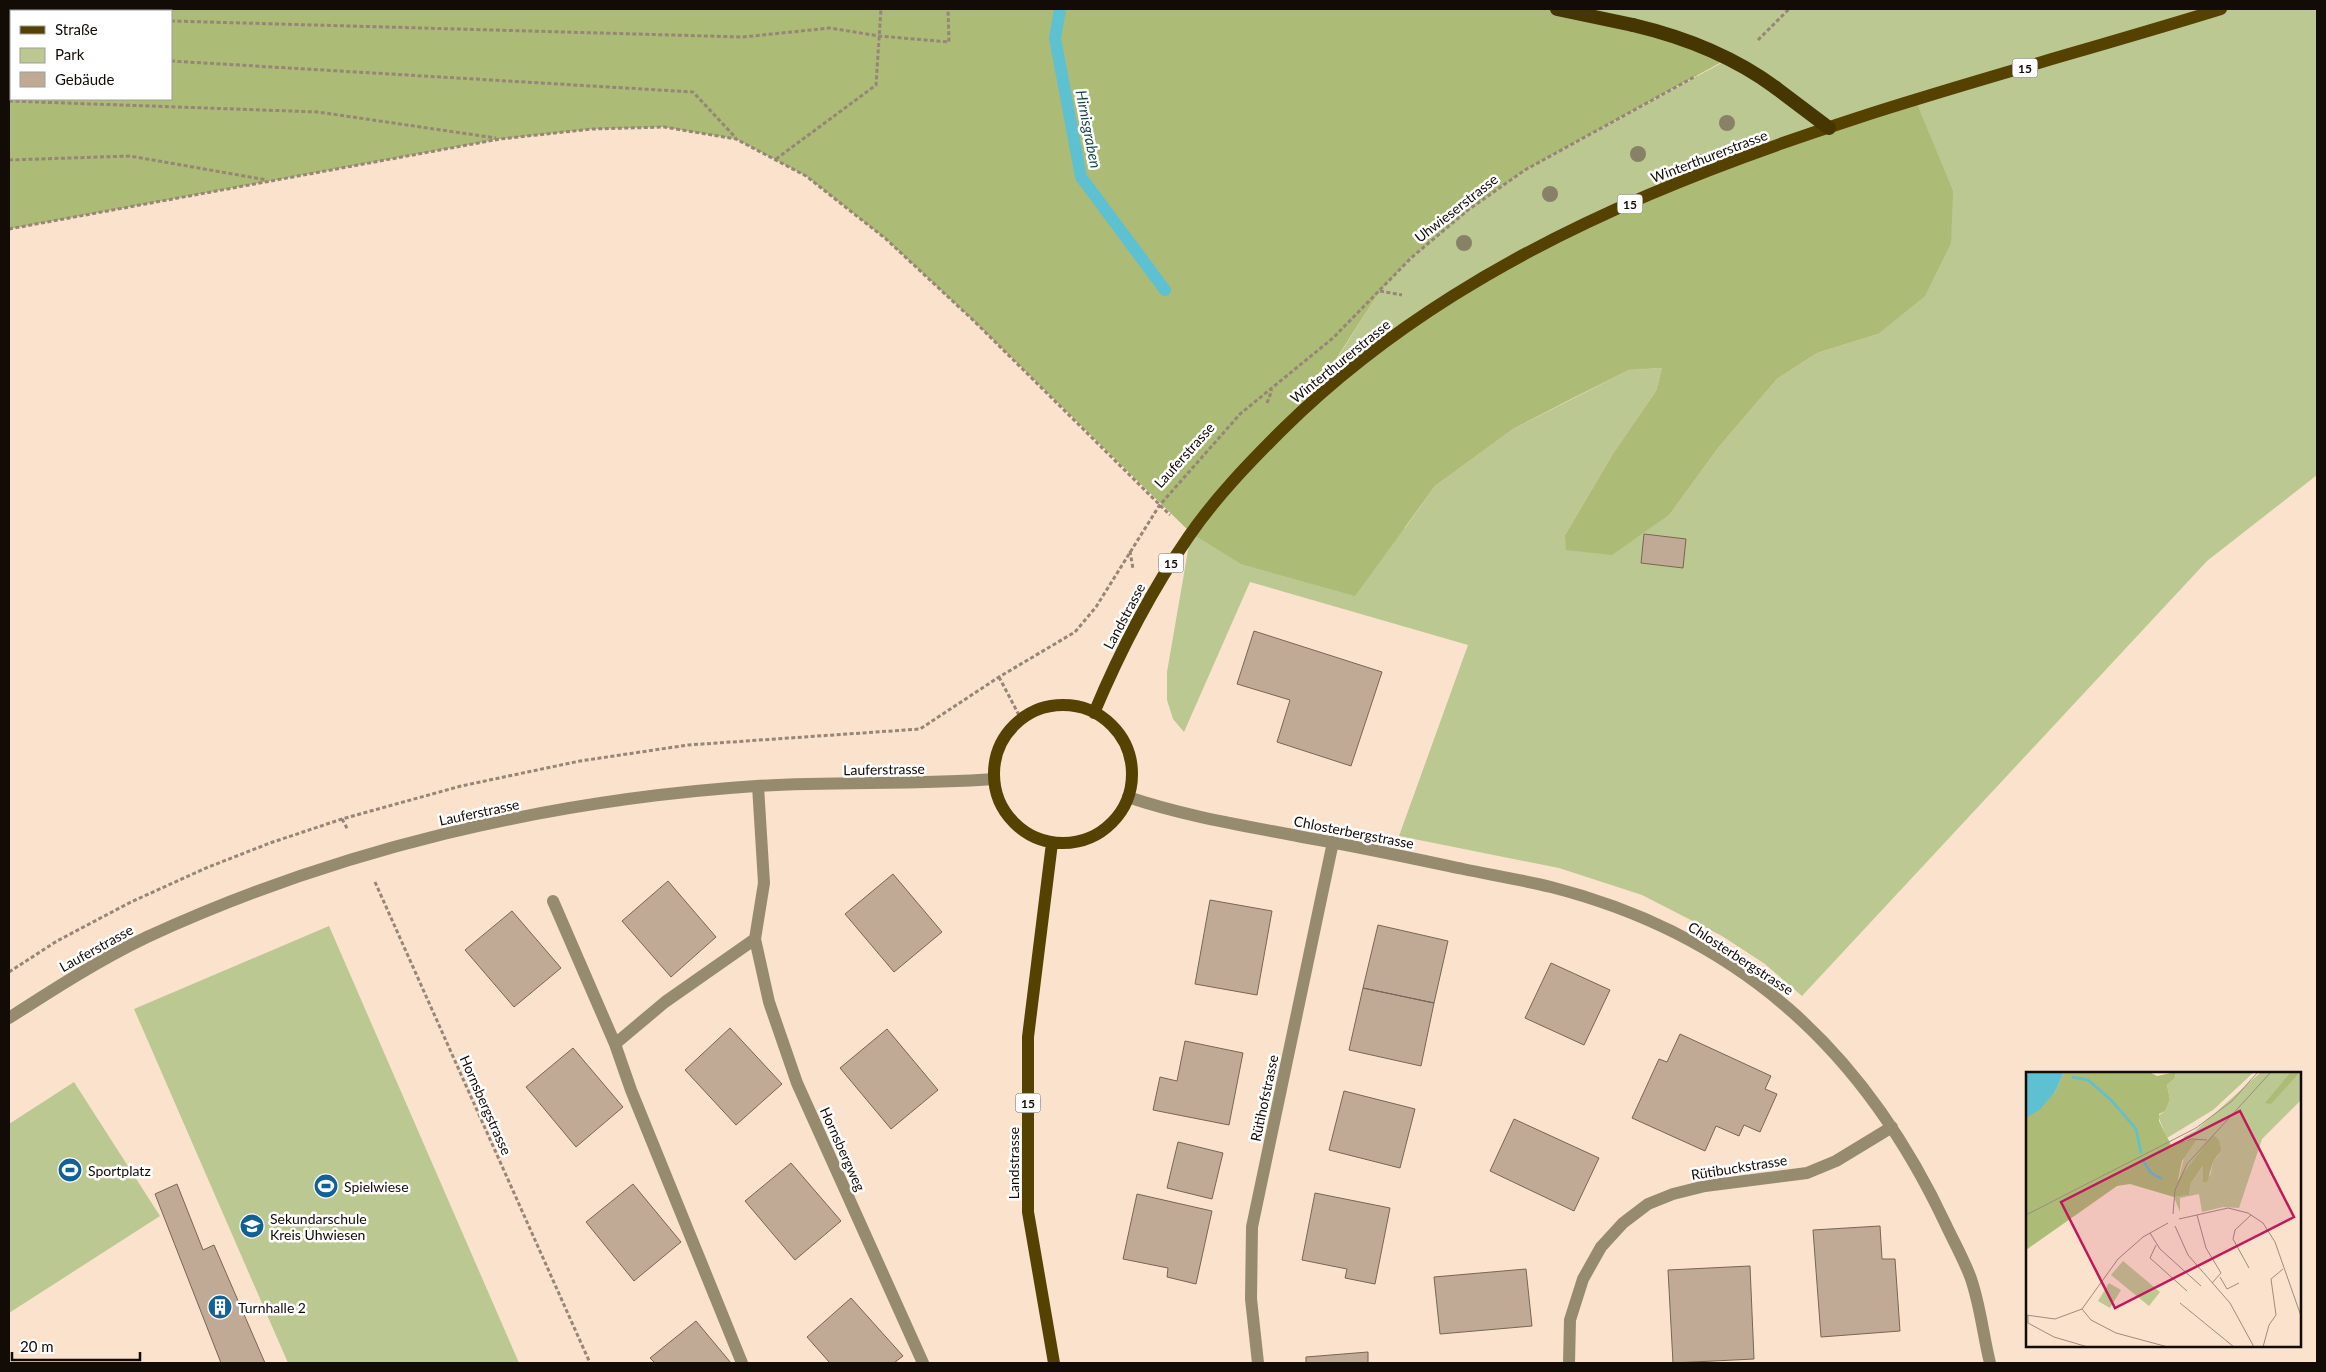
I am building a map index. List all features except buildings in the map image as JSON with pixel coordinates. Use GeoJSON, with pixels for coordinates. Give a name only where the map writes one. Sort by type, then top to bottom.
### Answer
{"type":"FeatureCollection","features":[{"type":"Feature","properties":{"kind":"highway"},"geometry":{"type":"LineString","coordinates":[[1557,9],[1633,25],[1681,39],[1715,52],[1750,70],[1829,128]]}},
{"type":"Feature","properties":{"kind":"main road","name":"Winterthurerstrasse"},"geometry":{"type":"LineString","coordinates":[[1206,513],[1243,470],[1306,407],[1371,352],[1442,303],[1498,269],[1618,209],[1747,156],[1829,128],[2221,9]]}},
{"type":"Feature","properties":{"kind":"main road","name":"Landstrasse"},"geometry":{"type":"LineString","coordinates":[[1094,713],[1140,616],[1191,533],[1206,513]]}},
{"type":"Feature","properties":{"kind":"main road"},"geometry":{"type":"LineString","coordinates":[[1060,705],[1077,707],[1094,713],[1114,728],[1128,753],[1132,782],[1128,797],[1117,817],[1095,835],[1067,843],[1052,843],[1031,835],[1018,826],[1007,814],[999,800],[994,779],[997,754],[1001,743],[1021,719],[1040,710],[1060,705]]}},
{"type":"Feature","properties":{"kind":"main road","name":"Landstrasse"},"geometry":{"type":"LineString","coordinates":[[1052,843],[1028,1037],[1028,1212],[1054,1363]]}},
{"type":"Feature","properties":{"kind":"street","name":"Lauferstrasse"},"geometry":{"type":"LineString","coordinates":[[9,1018],[69,980],[145,938],[287,879],[363,855],[460,830],[555,810],[663,795],[758,786],[921,783],[994,779]]}},
{"type":"Feature","properties":{"kind":"street","name":"Hornsbergweg"},"geometry":{"type":"LineString","coordinates":[[758,786],[764,883],[755,939],[769,1002],[797,1083],[923,1363]]}},
{"type":"Feature","properties":{"kind":"street","name":"Chlosterbergstrasse"},"geometry":{"type":"LineString","coordinates":[[1128,797],[1190,816],[1332,842],[1551,888],[1629,912],[1691,940],[1751,979],[1791,1009],[1838,1057],[1870,1094],[1892,1127],[1928,1186],[1971,1278],[1990,1363]]}},
{"type":"Feature","properties":{"kind":"street","name":"Rütihofstrasse"},"geometry":{"type":"LineString","coordinates":[[1258,1363],[1251,1298],[1252,1228],[1332,842]]}},
{"type":"Feature","properties":{"kind":"street"},"geometry":{"type":"LineString","coordinates":[[553,900],[615,1044],[742,1363]]}},
{"type":"Feature","properties":{"kind":"street"},"geometry":{"type":"LineString","coordinates":[[615,1044],[665,1002],[755,939]]}},
{"type":"Feature","properties":{"kind":"street","name":"Rütibuckstrasse"},"geometry":{"type":"LineString","coordinates":[[1569,1363],[1570,1320],[1583,1279],[1601,1247],[1623,1223],[1648,1204],[1673,1194],[1705,1186],[1807,1173],[1836,1161],[1892,1127]]}},
{"type":"Feature","properties":{"kind":"path"},"geometry":{"type":"LineString","coordinates":[[776,160],[876,85],[880,9]]}},
{"type":"Feature","properties":{"kind":"path"},"geometry":{"type":"LineString","coordinates":[[172,21],[743,37],[830,28],[879,36],[949,42],[948,9]]}},
{"type":"Feature","properties":{"kind":"path"},"geometry":{"type":"LineString","coordinates":[[172,61],[693,92],[736,139]]}},
{"type":"Feature","properties":{"kind":"path","name":"Uhwieserstrasse"},"geometry":{"type":"LineString","coordinates":[[1272,390],[1332,338],[1411,258],[1468,210],[1525,170],[1683,84]]}},
{"type":"Feature","properties":{"kind":"path"},"geometry":{"type":"LineString","coordinates":[[9,102],[318,112],[500,139]]}},
{"type":"Feature","properties":{"kind":"path"},"geometry":{"type":"LineString","coordinates":[[9,229],[500,139],[592,129],[664,127],[736,139],[806,176],[886,239],[974,321],[1159,506],[1191,533]]}},
{"type":"Feature","properties":{"kind":"path"},"geometry":{"type":"LineString","coordinates":[[9,160],[130,156],[270,181]]}},
{"type":"Feature","properties":{"kind":"path","name":"Lauferstrasse"},"geometry":{"type":"LineString","coordinates":[[9,972],[57,941],[130,902],[181,879],[270,843],[342,819],[461,786],[580,761],[688,745],[920,729],[999,677],[1075,632],[1096,607],[1159,506],[1240,414],[1272,390]]}},
{"type":"Feature","properties":{"kind":"path"},"geometry":{"type":"LineString","coordinates":[[999,677],[1021,719]]}},
{"type":"Feature","properties":{"kind":"path","name":"Hornsbergstrasse"},"geometry":{"type":"LineString","coordinates":[[363,855],[402,946],[590,1363]]}},
{"type":"Feature","properties":{"kind":"green space"},"geometry":{"type":"Polygon","coordinates":[[[9,9],[1557,9],[1619,22],[1727,59],[1525,170],[1468,210],[1411,258],[1380,291],[1307,404],[1442,303],[1676,184],[1917,104],[1953,191],[1951,243],[1925,296],[1878,334],[1817,353],[1777,379],[1718,448],[1670,514],[1612,555],[1566,550],[1565,535],[1614,452],[1656,391],[1662,368],[1629,370],[1513,429],[1435,486],[1355,596],[1241,564],[1191,533],[974,321],[886,239],[806,176],[736,139],[663,127],[592,129],[500,139],[9,229],[9,9]]]}},
{"type":"Feature","properties":{"kind":"green space"},"geometry":{"type":"Polygon","coordinates":[[[1557,9],[2317,9],[2317,475],[2207,561],[1802,996],[1765,964],[1722,936],[1642,895],[1559,868],[1399,836],[1468,645],[1250,582],[1184,732],[1173,719],[1167,700],[1167,672],[1191,533],[1405,528],[1435,486],[1513,429],[1629,370],[1662,368],[1656,391],[1614,452],[1565,535],[1670,514],[1718,448],[1777,379],[1817,353],[1878,334],[1306,407],[1380,291],[1411,258],[1468,210],[1525,170],[1727,60],[1557,9]]]}},
{"type":"Feature","properties":{"kind":"green space","name":"Spielwiese"},"geometry":{"type":"Polygon","coordinates":[[[329,926],[519,1363],[288,1363],[134,1009],[329,926]]]}},
{"type":"Feature","properties":{"kind":"green space","name":"Sportplatz"},"geometry":{"type":"Polygon","coordinates":[[[74,1082],[160,1216],[9,1313],[9,1124],[74,1082]]]}},
{"type":"Feature","properties":{"kind":"waterway","name":"Hirnisgraben"},"geometry":{"type":"LineString","coordinates":[[1060,9],[1055,38],[1081,177],[1165,290]]}},
{"type":"Feature","properties":{"kind":"place","name":"Sportplatz"},"geometry":{"type":"Point","coordinates":[70,1170]}},
{"type":"Feature","properties":{"kind":"place","name":"Spielwiese"},"geometry":{"type":"Point","coordinates":[326,1186]}},
{"type":"Feature","properties":{"kind":"place","name":"Sekundarschule Kreis Uhwiesen"},"geometry":{"type":"Point","coordinates":[252,1226]}},
{"type":"Feature","properties":{"kind":"place","name":"Turnhalle 2"},"geometry":{"type":"Point","coordinates":[220,1307]}}]}
